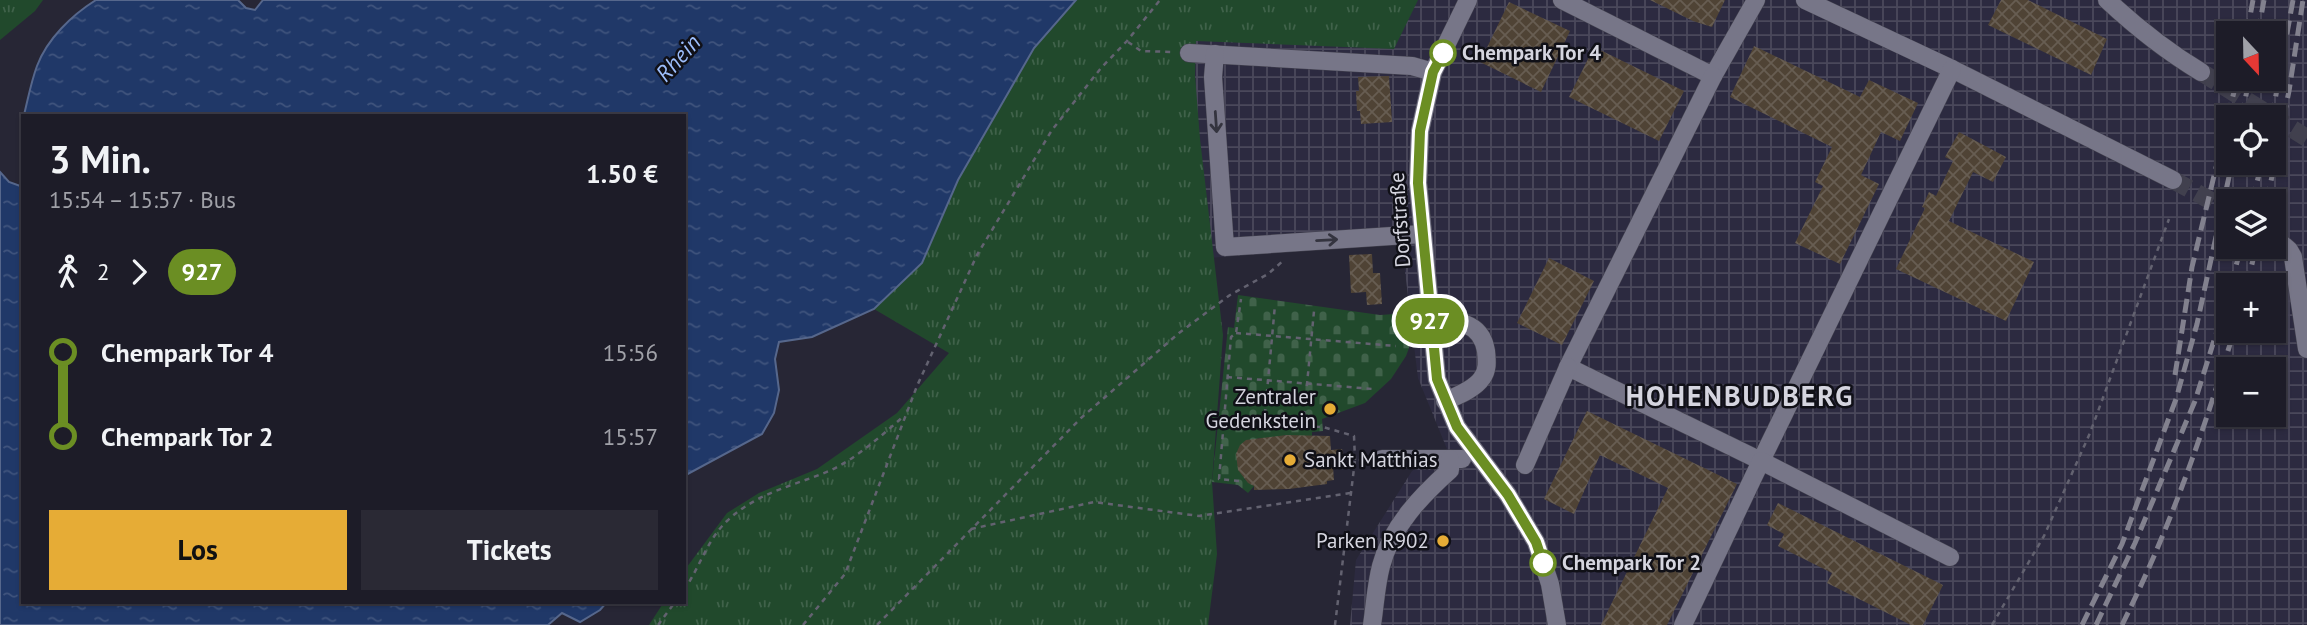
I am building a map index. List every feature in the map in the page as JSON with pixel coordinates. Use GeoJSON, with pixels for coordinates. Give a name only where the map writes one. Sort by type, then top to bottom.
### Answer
{"type":"FeatureCollection","features":[{"type":"Feature","properties":{"kind":"street","name":"Dorfstraße"},"geometry":{"type":"LineString","coordinates":[[1468,0],[1433,72],[1420,131],[1418,183],[1437,379],[1457,427],[1508,495],[1536,542],[1550,584],[1558,625]]}},
{"type":"Feature","properties":{"kind":"street"},"geometry":{"type":"LineString","coordinates":[[1562,0],[1713,76]]}},
{"type":"Feature","properties":{"kind":"street"},"geometry":{"type":"LineString","coordinates":[[1525,465],[1568,367],[1713,76],[1756,0]]}},
{"type":"Feature","properties":{"kind":"street"},"geometry":{"type":"LineString","coordinates":[[1805,0],[1952,69],[2173,180]]}},
{"type":"Feature","properties":{"kind":"street"},"geometry":{"type":"LineString","coordinates":[[2107,0],[2161,48],[2201,72]]}},
{"type":"Feature","properties":{"kind":"street"},"geometry":{"type":"LineString","coordinates":[[1189,53],[1412,65],[1433,72]]}},
{"type":"Feature","properties":{"kind":"street"},"geometry":{"type":"LineString","coordinates":[[1215,54],[1213,76],[1225,247],[1422,234]]}},
{"type":"Feature","properties":{"kind":"street"},"geometry":{"type":"LineString","coordinates":[[1683,625],[1760,461],[1952,69]]}},
{"type":"Feature","properties":{"kind":"street"},"geometry":{"type":"LineString","coordinates":[[2286,247],[2293,257],[2307,349]]}},
{"type":"Feature","properties":{"kind":"street"},"geometry":{"type":"LineString","coordinates":[[1431,322],[1453,320],[1478,331],[1486,354],[1487,367],[1482,379],[1445,401]]}},
{"type":"Feature","properties":{"kind":"street"},"geometry":{"type":"LineString","coordinates":[[1568,367],[1950,557]]}},
{"type":"Feature","properties":{"kind":"street"},"geometry":{"type":"LineString","coordinates":[[1382,459],[1479,458]]}},
{"type":"Feature","properties":{"kind":"street"},"geometry":{"type":"LineString","coordinates":[[1373,625],[1382,562],[1420,497],[1450,470],[1450,459]]}},
{"type":"Feature","properties":{"kind":"path"},"geometry":{"type":"LineString","coordinates":[[803,625],[845,574],[917,386],[977,255],[1052,130],[1160,0]]}},
{"type":"Feature","properties":{"kind":"path"},"geometry":{"type":"LineString","coordinates":[[1128,41],[1141,51],[1189,53]]}},
{"type":"Feature","properties":{"kind":"path"},"geometry":{"type":"LineString","coordinates":[[1992,625],[2044,536],[2090,433],[2169,219]]}},
{"type":"Feature","properties":{"kind":"path"},"geometry":{"type":"LineString","coordinates":[[877,625],[1081,418],[1179,333],[1230,295],[1268,274],[1284,261],[1285,243]]}},
{"type":"Feature","properties":{"kind":"path"},"geometry":{"type":"LineString","coordinates":[[1239,481],[1219,479],[1231,337],[1236,333],[1241,299]]}},
{"type":"Feature","properties":{"kind":"path"},"geometry":{"type":"LineString","coordinates":[[1264,425],[1275,305]]}},
{"type":"Feature","properties":{"kind":"path"},"geometry":{"type":"LineString","coordinates":[[1303,426],[1314,312]]}},
{"type":"Feature","properties":{"kind":"path"},"geometry":{"type":"LineString","coordinates":[[1236,333],[1396,346]]}},
{"type":"Feature","properties":{"kind":"path"},"geometry":{"type":"LineString","coordinates":[[1227,377],[1373,389]]}},
{"type":"Feature","properties":{"kind":"path"},"geometry":{"type":"LineString","coordinates":[[686,588],[711,539],[741,509],[757,498],[831,470],[906,414]]}},
{"type":"Feature","properties":{"kind":"path"},"geometry":{"type":"LineString","coordinates":[[1223,423],[1323,427],[1354,436],[1352,493],[1335,625]]}},
{"type":"Feature","properties":{"kind":"path"},"geometry":{"type":"LineString","coordinates":[[1355,460],[1382,459]]}},
{"type":"Feature","properties":{"kind":"path"},"geometry":{"type":"LineString","coordinates":[[971,529],[1094,502],[1199,516],[1352,493]]}},
{"type":"Feature","properties":{"kind":"path"},"geometry":{"type":"LineString","coordinates":[[658,625],[674,604]]}},
{"type":"Feature","properties":{"kind":"shaded area"},"geometry":{"type":"Polygon","coordinates":[[[1156,0],[2307,0],[2307,625],[1350,625],[1356,560],[1412,471],[1447,449],[1418,378],[1402,247],[1392,244],[1208,258],[1156,0]]]}},
{"type":"Feature","properties":{"kind":"green space"},"geometry":{"type":"Polygon","coordinates":[[[0,0],[43,0],[35,11],[0,40],[0,0]]]}},
{"type":"Feature","properties":{"kind":"green space"},"geometry":{"type":"Polygon","coordinates":[[[1076,0],[1418,0],[1394,49],[1196,41],[1195,75],[1200,139],[1223,335],[1212,482],[1217,554],[1208,625],[649,625],[663,604],[686,604],[686,568],[727,513],[759,493],[817,469],[897,413],[949,353],[874,309],[922,263],[958,180],[1034,48],[1076,0]]]}},
{"type":"Feature","properties":{"kind":"green space"},"geometry":{"type":"Polygon","coordinates":[[[1238,295],[1380,315],[1408,313],[1409,348],[1391,379],[1365,403],[1322,419],[1323,431],[1312,432],[1312,438],[1285,435],[1270,441],[1269,437],[1267,440],[1258,438],[1244,480],[1247,478],[1255,485],[1248,493],[1238,485],[1212,482],[1228,327],[1234,328],[1238,295]]]}},
{"type":"Feature","properties":{"kind":"water","name":"Rhein"},"geometry":{"type":"Polygon","coordinates":[[[96,0],[238,0],[246,8],[255,10],[263,0],[1076,0],[1034,48],[958,180],[922,263],[874,309],[812,337],[779,342],[775,359],[779,390],[774,413],[762,434],[686,475],[686,114],[24,114],[41,56],[54,37],[78,13],[96,0]]]}},
{"type":"Feature","properties":{"kind":"water"},"geometry":{"type":"Polygon","coordinates":[[[0,172],[9,182],[21,186],[21,604],[605,604],[580,622],[562,613],[548,625],[0,625],[0,172]]]}},
{"type":"Feature","properties":{"kind":"building"},"geometry":{"type":"Polygon","coordinates":[[[1650,0],[1725,0],[1712,27],[1650,0]]]}},
{"type":"Feature","properties":{"kind":"building"},"geometry":{"type":"Polygon","coordinates":[[[2001,0],[2028,0],[2107,39],[2091,75],[1988,25],[2001,0]]]}},
{"type":"Feature","properties":{"kind":"building"},"geometry":{"type":"Polygon","coordinates":[[[1509,2],[1570,31],[1541,92],[1480,62],[1509,2]]]}},
{"type":"Feature","properties":{"kind":"building"},"geometry":{"type":"Polygon","coordinates":[[[1754,46],[1860,97],[1869,80],[1918,103],[1900,141],[1881,132],[1861,175],[1879,184],[1840,264],[1795,243],[1823,186],[1815,182],[1832,147],[1730,97],[1754,46]]]}},
{"type":"Feature","properties":{"kind":"building"},"geometry":{"type":"Polygon","coordinates":[[[1594,47],[1684,91],[1659,141],[1569,97],[1594,47]]]}},
{"type":"Feature","properties":{"kind":"building"},"geometry":{"type":"Polygon","coordinates":[[[1389,76],[1392,122],[1361,124],[1360,111],[1357,111],[1358,77],[1389,76]]]}},
{"type":"Feature","properties":{"kind":"building"},"geometry":{"type":"Polygon","coordinates":[[[1959,132],[2006,157],[1993,182],[1973,172],[1949,221],[2034,262],[2006,321],[1896,269],[1925,208],[1922,207],[1929,192],[1936,196],[1953,161],[1945,157],[1959,132]]]}},
{"type":"Feature","properties":{"kind":"building"},"geometry":{"type":"Polygon","coordinates":[[[1372,254],[1373,273],[1380,273],[1382,304],[1367,305],[1366,292],[1351,293],[1349,255],[1372,254]]]}},
{"type":"Feature","properties":{"kind":"building"},"geometry":{"type":"Polygon","coordinates":[[[1549,258],[1594,281],[1562,345],[1517,323],[1549,258]]]}},
{"type":"Feature","properties":{"kind":"building"},"geometry":{"type":"Polygon","coordinates":[[[1408,313],[1409,327],[1396,327],[1395,314],[1408,313]]]}},
{"type":"Feature","properties":{"kind":"building"},"geometry":{"type":"Polygon","coordinates":[[[1587,411],[1737,484],[1667,625],[1601,625],[1668,488],[1600,455],[1574,514],[1544,499],[1587,411]]]}},
{"type":"Feature","properties":{"kind":"building","name":"Sankt Matthias"},"geometry":{"type":"Polygon","coordinates":[[[1287,435],[1330,436],[1331,450],[1342,449],[1343,453],[1343,466],[1333,467],[1334,480],[1327,481],[1327,484],[1289,489],[1254,490],[1254,486],[1248,483],[1238,470],[1236,454],[1240,445],[1246,440],[1287,435]]]}},
{"type":"Feature","properties":{"kind":"building"},"geometry":{"type":"Polygon","coordinates":[[[1778,503],[1943,585],[1923,625],[1911,625],[1827,583],[1832,573],[1778,546],[1784,534],[1767,525],[1778,503]]]}},
{"type":"Feature","properties":{"kind":"tunnel"},"geometry":{"type":"LineString","coordinates":[[2201,72],[2307,138]]}},
{"type":"Feature","properties":{"kind":"tunnel"},"geometry":{"type":"LineString","coordinates":[[2173,180],[2216,203]]}},
{"type":"Feature","properties":{"kind":"railway"},"geometry":{"type":"LineString","coordinates":[[2249,21],[2253,0]]}},
{"type":"Feature","properties":{"kind":"railway"},"geometry":{"type":"LineString","coordinates":[[2260,21],[2264,0]]}},
{"type":"Feature","properties":{"kind":"railway"},"geometry":{"type":"LineString","coordinates":[[2274,105],[2293,0]]}},
{"type":"Feature","properties":{"kind":"railway"},"geometry":{"type":"LineString","coordinates":[[2269,189],[2289,91],[2303,0]]}},
{"type":"Feature","properties":{"kind":"railway"},"geometry":{"type":"LineString","coordinates":[[2231,105],[2234,91]]}},
{"type":"Feature","properties":{"kind":"railway"},"geometry":{"type":"LineString","coordinates":[[2244,105],[2247,91]]}},
{"type":"Feature","properties":{"kind":"railway"},"geometry":{"type":"LineString","coordinates":[[2175,375],[2192,267],[2216,168]]}},
{"type":"Feature","properties":{"kind":"railway"},"geometry":{"type":"LineString","coordinates":[[2082,625],[2122,544],[2176,399],[2197,324],[2229,175]]}},
{"type":"Feature","properties":{"kind":"railway"},"geometry":{"type":"LineString","coordinates":[[2255,189],[2259,175]]}},
{"type":"Feature","properties":{"kind":"railway"},"geometry":{"type":"LineString","coordinates":[[2234,273],[2238,259]]}},
{"type":"Feature","properties":{"kind":"railway"},"geometry":{"type":"LineString","coordinates":[[2250,273],[2253,259]]}},
{"type":"Feature","properties":{"kind":"railway"},"geometry":{"type":"LineString","coordinates":[[2096,625],[2135,543],[2195,401],[2216,334]]}},
{"type":"Feature","properties":{"kind":"railway"},"geometry":{"type":"LineString","coordinates":[[2122,625],[2184,480],[2230,343]]}},
{"type":"Feature","properties":{"kind":"bus line","name":"927"},"geometry":{"type":"LineString","coordinates":[[1443,53],[1433,72],[1420,131],[1418,183],[1437,379],[1457,427],[1508,495],[1536,542],[1543,563]]}},
{"type":"Feature","properties":{"kind":"place","name":"Chempark Tor 4"},"geometry":{"type":"Point","coordinates":[1443,53]}},
{"type":"Feature","properties":{"kind":"place","name":"Zentraler Gedenkstein"},"geometry":{"type":"Point","coordinates":[1330,409]}},
{"type":"Feature","properties":{"kind":"place","name":"Sankt Matthias"},"geometry":{"type":"Point","coordinates":[1290,460]}},
{"type":"Feature","properties":{"kind":"place","name":"Parken R902"},"geometry":{"type":"Point","coordinates":[1443,541]}},
{"type":"Feature","properties":{"kind":"place","name":"Chempark Tor 2"},"geometry":{"type":"Point","coordinates":[1543,563]}},
{"type":"Feature","properties":{"kind":"district","name":"HOHENBUDBERG"},"geometry":{"type":"Point","coordinates":[1740,396]}}]}
